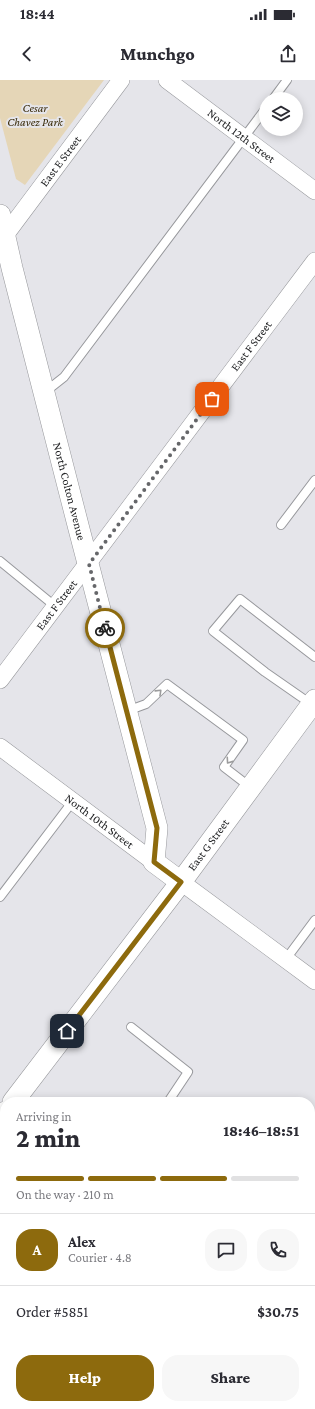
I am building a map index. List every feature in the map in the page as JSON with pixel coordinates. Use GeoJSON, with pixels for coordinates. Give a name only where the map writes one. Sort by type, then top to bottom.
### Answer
{"type":"FeatureCollection","features":[{"type":"Feature","properties":{"kind":"street","name":"East E Street"},"geometry":{"type":"LineString","coordinates":[[2,238],[121,80]]}},
{"type":"Feature","properties":{"kind":"street","name":"North 12th Street"},"geometry":{"type":"LineString","coordinates":[[168,80],[315,191]]}},
{"type":"Feature","properties":{"kind":"street","name":"North Colton Avenue"},"geometry":{"type":"LineString","coordinates":[[0,215],[2,238],[89,564],[157,828],[154,862]]}},
{"type":"Feature","properties":{"kind":"street","name":"East F Street"},"geometry":{"type":"LineString","coordinates":[[0,680],[89,564],[315,261]]}},
{"type":"Feature","properties":{"kind":"street","name":"East G Street"},"geometry":{"type":"LineString","coordinates":[[17,1097],[181,882],[313,702]]}},
{"type":"Feature","properties":{"kind":"street","name":"North 10th Street"},"geometry":{"type":"LineString","coordinates":[[0,747],[315,981]]}},
{"type":"Feature","properties":{"kind":"lane"},"geometry":{"type":"LineString","coordinates":[[278,92],[287,80]]}},
{"type":"Feature","properties":{"kind":"lane"},"geometry":{"type":"LineString","coordinates":[[44,393],[64,377],[259,118]]}},
{"type":"Feature","properties":{"kind":"lane"},"geometry":{"type":"LineString","coordinates":[[281,524],[315,480]]}},
{"type":"Feature","properties":{"kind":"lane"},"geometry":{"type":"LineString","coordinates":[[0,561],[56,607]]}},
{"type":"Feature","properties":{"kind":"lane"},"geometry":{"type":"LineString","coordinates":[[313,702],[265,672],[213,631],[240,599],[315,657]]}},
{"type":"Feature","properties":{"kind":"lane"},"geometry":{"type":"LineString","coordinates":[[126,712],[146,704],[167,684],[243,740],[224,767],[250,787]]}},
{"type":"Feature","properties":{"kind":"lane"},"geometry":{"type":"LineString","coordinates":[[0,897],[73,801]]}},
{"type":"Feature","properties":{"kind":"lane"},"geometry":{"type":"LineString","coordinates":[[286,959],[315,920]]}},
{"type":"Feature","properties":{"kind":"lane"},"geometry":{"type":"LineString","coordinates":[[131,1027],[188,1072],[171,1097]]}},
{"type":"Feature","properties":{"kind":"green space","name":"Cesar Chavez Park"},"geometry":{"type":"Polygon","coordinates":[[[0,80],[104,80],[25,185],[16,179],[0,118],[0,80]]]}},
{"type":"Feature","properties":{"kind":"way so far"},"geometry":{"type":"LineString","coordinates":[[105,628],[89,564],[212,399]]}},
{"type":"Feature","properties":{"kind":"route"},"geometry":{"type":"LineString","coordinates":[[67,1031],[181,882],[154,862],[157,828],[105,628]]}}]}
